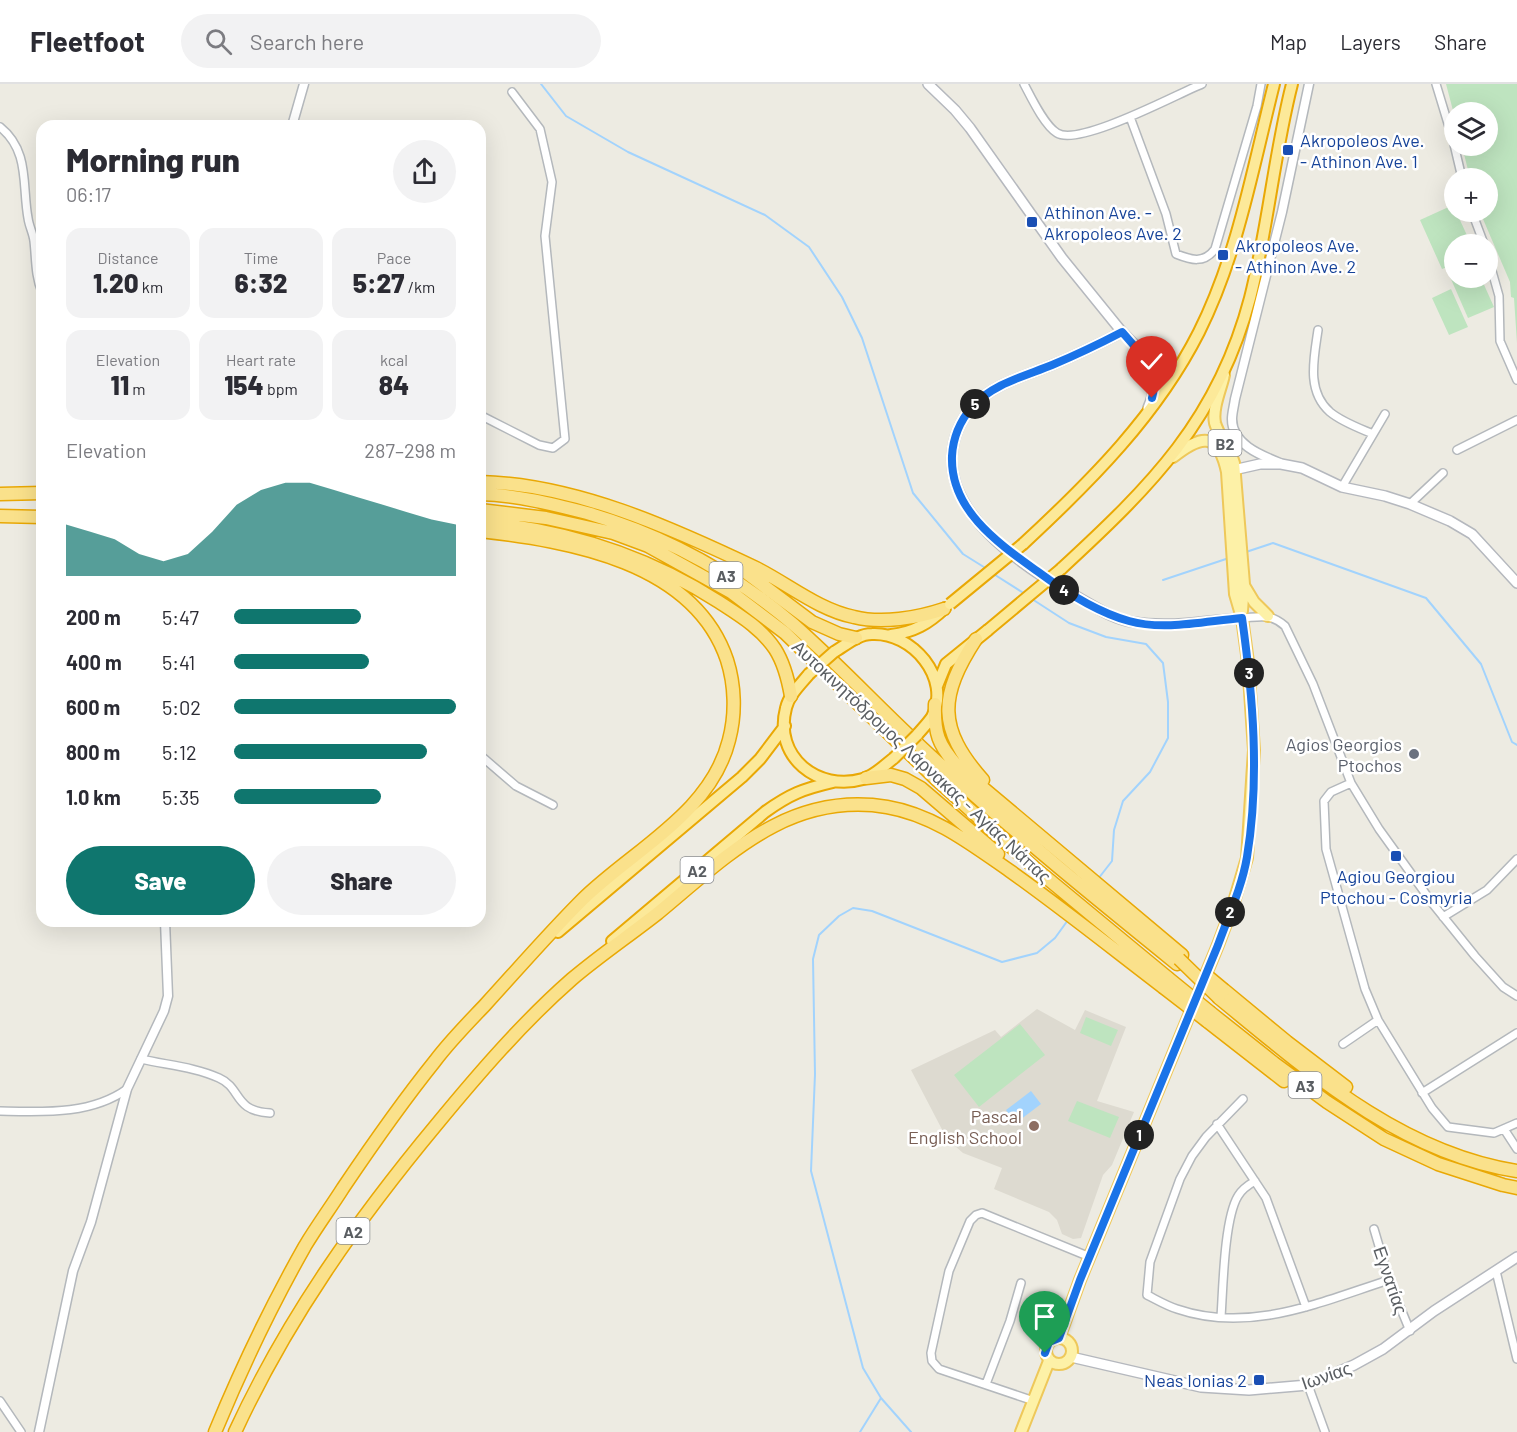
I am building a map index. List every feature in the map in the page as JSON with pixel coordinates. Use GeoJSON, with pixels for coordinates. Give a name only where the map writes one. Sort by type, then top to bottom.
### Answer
{"type":"FeatureCollection","features":[{"type":"Feature","properties":{"kind":"highway"},"geometry":{"type":"LineString","coordinates":[[1051,900],[921,788],[905,779],[891,775],[833,782],[807,771],[789,749],[785,738],[785,711],[791,696],[809,674],[834,652],[856,638],[870,634],[907,633],[920,628],[947,607],[1023,544],[1099,471],[1143,420],[1200,331],[1222,279],[1239,227],[1274,84]]}},
{"type":"Feature","properties":{"kind":"highway","name":"B2"},"geometry":{"type":"LineString","coordinates":[[937,686],[946,664],[1061,569],[1146,487],[1170,459],[1200,416],[1225,371],[1250,297],[1292,84]]}},
{"type":"Feature","properties":{"kind":"highway"},"geometry":{"type":"LineString","coordinates":[[486,483],[550,490],[621,510],[664,526],[758,569],[832,610],[855,618],[910,618],[947,607]]}},
{"type":"Feature","properties":{"kind":"highway"},"geometry":{"type":"LineString","coordinates":[[0,494],[36,493]]}},
{"type":"Feature","properties":{"kind":"highway","name":"Αυτοκινητόδρομος Λάρνακας - Αγίας Νάπας"},"geometry":{"type":"LineString","coordinates":[[486,495],[549,503],[616,522],[698,557],[738,582],[792,624],[928,754],[1046,858],[1180,959]]}},
{"type":"Feature","properties":{"kind":"highway"},"geometry":{"type":"LineString","coordinates":[[0,511],[36,510]]}},
{"type":"Feature","properties":{"kind":"highway","name":"Αυτοκινητόδρομος Λάρνακας - Αγίας Νάπας"},"geometry":{"type":"LineString","coordinates":[[486,511],[546,518],[613,533],[648,546],[731,592],[785,633],[938,781],[1165,982],[1209,1017],[1384,1138],[1438,1164],[1517,1188]]}},
{"type":"Feature","properties":{"kind":"highway"},"geometry":{"type":"LineString","coordinates":[[0,516],[36,518]]}},
{"type":"Feature","properties":{"kind":"highway"},"geometry":{"type":"LineString","coordinates":[[486,523],[546,531],[606,548],[654,565],[693,585],[743,617],[762,633],[774,648],[783,665],[791,696]]}},
{"type":"Feature","properties":{"kind":"highway"},"geometry":{"type":"LineString","coordinates":[[486,532],[543,539],[606,556],[675,588],[710,624],[731,672],[734,699],[733,724],[728,744],[708,786],[686,812],[585,898],[535,951]]}},
{"type":"Feature","properties":{"kind":"highway"},"geometry":{"type":"LineString","coordinates":[[707,546],[812,622],[838,634],[856,638]]}},
{"type":"Feature","properties":{"kind":"highway"},"geometry":{"type":"LineString","coordinates":[[890,635],[919,654],[933,674],[937,686],[934,726],[938,740],[958,767],[1111,896],[1180,959],[1221,994],[1340,1084],[1393,1118],[1442,1142],[1483,1157],[1512,1171]]}},
{"type":"Feature","properties":{"kind":"highway"},"geometry":{"type":"LineString","coordinates":[[975,639],[954,677],[949,694],[948,716],[954,737],[966,761],[1019,819]]}},
{"type":"Feature","properties":{"kind":"highway"},"geometry":{"type":"LineString","coordinates":[[866,778],[894,758],[917,735],[932,717],[935,704]]}},
{"type":"Feature","properties":{"kind":"highway","name":"A2"},"geometry":{"type":"LineString","coordinates":[[215,1432],[234,1386],[306,1244],[361,1162],[435,1060],[535,951],[669,836],[742,777],[760,759],[785,726]]}},
{"type":"Feature","properties":{"kind":"highway","name":"A2"},"geometry":{"type":"LineString","coordinates":[[235,1432],[253,1392],[294,1319],[336,1254],[387,1184],[500,1050],[609,943],[765,812],[786,796],[806,788],[833,782]]}},
{"type":"Feature","properties":{"kind":"highway"},"geometry":{"type":"LineString","coordinates":[[573,979],[759,833],[781,821],[806,812],[866,805],[890,807],[932,820],[959,835],[1165,982]]}},
{"type":"Feature","properties":{"kind":"main road"},"geometry":{"type":"LineString","coordinates":[[928,84],[970,128],[1062,258],[1122,332],[1162,372],[1173,371],[1181,364]]}},
{"type":"Feature","properties":{"kind":"main road"},"geometry":{"type":"LineString","coordinates":[[1122,332],[1080,353],[1003,385],[972,406],[959,426],[953,448],[954,481],[960,497],[982,528],[1006,548],[1056,585],[1112,616],[1132,622],[1169,625],[1242,618]]}},
{"type":"Feature","properties":{"kind":"main road"},"geometry":{"type":"LineString","coordinates":[[1134,345],[1152,372],[1155,384],[1143,420]]}},
{"type":"Feature","properties":{"kind":"main road","name":"B2"},"geometry":{"type":"LineString","coordinates":[[1021,1432],[1049,1361],[1045,1353],[1047,1345],[1059,1338],[1218,945],[1247,858],[1254,750],[1248,662],[1242,618],[1235,594],[1237,556],[1232,455],[1215,423],[1215,409],[1225,371]]}},
{"type":"Feature","properties":{"kind":"main road","name":"B2"},"geometry":{"type":"LineString","coordinates":[[1170,459],[1191,443],[1207,441],[1220,450],[1231,471]]}},
{"type":"Feature","properties":{"kind":"main road"},"geometry":{"type":"LineString","coordinates":[[1231,471],[1260,464],[1281,464],[1302,468],[1342,487],[1410,504],[1450,521],[1472,534],[1517,583]]}},
{"type":"Feature","properties":{"kind":"main road","name":"B2"},"geometry":{"type":"LineString","coordinates":[[1237,556],[1244,584],[1242,618]]}},
{"type":"Feature","properties":{"kind":"main road"},"geometry":{"type":"LineString","coordinates":[[1244,584],[1254,602],[1268,616]]}},
{"type":"Feature","properties":{"kind":"main road","name":"Ιωνίας"},"geometry":{"type":"LineString","coordinates":[[1071,1356],[1201,1387],[1249,1390],[1308,1384],[1354,1365],[1410,1331],[1434,1311],[1517,1257]]}},
{"type":"Feature","properties":{"kind":"main road"},"geometry":{"type":"LineString","coordinates":[[1049,1361],[1061,1364],[1071,1356],[1070,1344],[1059,1338]]}},
{"type":"Feature","properties":{"kind":"street"},"geometry":{"type":"LineString","coordinates":[[294,120],[304,84]]}},
{"type":"Feature","properties":{"kind":"street"},"geometry":{"type":"LineString","coordinates":[[1024,84],[1049,126],[1058,135],[1071,136],[1130,117],[1188,86],[1202,84]]}},
{"type":"Feature","properties":{"kind":"street"},"geometry":{"type":"LineString","coordinates":[[1130,117],[1166,214],[1176,254],[1196,260],[1203,259],[1215,249],[1257,106],[1261,84]]}},
{"type":"Feature","properties":{"kind":"street"},"geometry":{"type":"LineString","coordinates":[[1281,464],[1259,454],[1241,442],[1231,421],[1310,84]]}},
{"type":"Feature","properties":{"kind":"street"},"geometry":{"type":"LineString","coordinates":[[1436,84],[1460,168]]}},
{"type":"Feature","properties":{"kind":"street"},"geometry":{"type":"LineString","coordinates":[[486,418],[539,445],[553,448],[565,439],[545,236],[552,182],[540,129],[512,92]]}},
{"type":"Feature","properties":{"kind":"street"},"geometry":{"type":"LineString","coordinates":[[0,127],[20,153],[36,265]]}},
{"type":"Feature","properties":{"kind":"street"},"geometry":{"type":"LineString","coordinates":[[1496,288],[1500,341],[1517,380]]}},
{"type":"Feature","properties":{"kind":"street"},"geometry":{"type":"LineString","coordinates":[[1318,330],[1312,366],[1318,396],[1330,412],[1373,434]]}},
{"type":"Feature","properties":{"kind":"street"},"geometry":{"type":"LineString","coordinates":[[1342,487],[1384,414]]}},
{"type":"Feature","properties":{"kind":"street"},"geometry":{"type":"LineString","coordinates":[[1457,450],[1517,420]]}},
{"type":"Feature","properties":{"kind":"street"},"geometry":{"type":"LineString","coordinates":[[1410,504],[1443,472]]}},
{"type":"Feature","properties":{"kind":"street"},"geometry":{"type":"LineString","coordinates":[[1242,618],[1268,616],[1277,619],[1290,632],[1313,684],[1351,783],[1379,829],[1443,917],[1497,981],[1517,996]]}},
{"type":"Feature","properties":{"kind":"street"},"geometry":{"type":"LineString","coordinates":[[486,759],[516,786],[553,805]]}},
{"type":"Feature","properties":{"kind":"street"},"geometry":{"type":"LineString","coordinates":[[1351,783],[1332,792],[1324,801],[1326,849],[1365,989],[1378,1020],[1422,1093],[1448,1127],[1494,1133],[1517,1123]]}},
{"type":"Feature","properties":{"kind":"street"},"geometry":{"type":"LineString","coordinates":[[1443,917],[1487,890],[1517,859]]}},
{"type":"Feature","properties":{"kind":"street"},"geometry":{"type":"LineString","coordinates":[[39,1432],[73,1271],[91,1222],[127,1089],[164,1011],[168,996],[165,927]]}},
{"type":"Feature","properties":{"kind":"street"},"geometry":{"type":"LineString","coordinates":[[1343,1044],[1378,1020]]}},
{"type":"Feature","properties":{"kind":"street"},"geometry":{"type":"LineString","coordinates":[[1422,1093],[1517,1033]]}},
{"type":"Feature","properties":{"kind":"street"},"geometry":{"type":"LineString","coordinates":[[141,1059],[200,1071],[221,1078],[232,1088],[240,1101],[256,1112],[270,1113]]}},
{"type":"Feature","properties":{"kind":"street"},"geometry":{"type":"LineString","coordinates":[[0,1111],[48,1112],[87,1107],[115,1098],[127,1089]]}},
{"type":"Feature","properties":{"kind":"street"},"geometry":{"type":"LineString","coordinates":[[1243,1099],[1217,1124],[1192,1156],[1180,1179],[1150,1262],[1148,1295],[1176,1309],[1221,1317],[1249,1319],[1272,1316],[1306,1307],[1389,1280]]}},
{"type":"Feature","properties":{"kind":"street"},"geometry":{"type":"LineString","coordinates":[[1217,1124],[1266,1198],[1306,1307]]}},
{"type":"Feature","properties":{"kind":"street"},"geometry":{"type":"LineString","coordinates":[[1504,1129],[1517,1149]]}},
{"type":"Feature","properties":{"kind":"street"},"geometry":{"type":"LineString","coordinates":[[1221,1317],[1229,1226],[1236,1199],[1244,1188],[1255,1181]]}},
{"type":"Feature","properties":{"kind":"street"},"geometry":{"type":"LineString","coordinates":[[1034,1401],[939,1369],[932,1360],[931,1353],[949,1271],[970,1221],[982,1213],[1090,1257]]}},
{"type":"Feature","properties":{"kind":"street","name":"Εγνατίας"},"geometry":{"type":"LineString","coordinates":[[1374,1229],[1389,1280],[1410,1331]]}},
{"type":"Feature","properties":{"kind":"street"},"geometry":{"type":"LineString","coordinates":[[1496,1270],[1517,1359]]}},
{"type":"Feature","properties":{"kind":"street"},"geometry":{"type":"LineString","coordinates":[[986,1384],[1010,1321],[1021,1283]]}},
{"type":"Feature","properties":{"kind":"street"},"geometry":{"type":"LineString","coordinates":[[1308,1384],[1325,1432]]}},
{"type":"Feature","properties":{"kind":"street"},"geometry":{"type":"LineString","coordinates":[[0,1401],[21,1432]]}},
{"type":"Feature","properties":{"kind":"shaded area","name":"Pascal English School"},"geometry":{"type":"Polygon","coordinates":[[[1037,1009],[1075,1030],[1085,1010],[1126,1027],[1097,1101],[1134,1112],[1112,1165],[1103,1175],[1081,1238],[1073,1239],[1062,1234],[1057,1220],[1049,1212],[994,1189],[1002,1168],[963,1153],[947,1139],[911,1070],[995,1030],[1001,1037],[1037,1009]]]}},
{"type":"Feature","properties":{"kind":"green space"},"geometry":{"type":"Polygon","coordinates":[[[1446,84],[1517,84],[1517,343],[1514,298],[1511,297],[1510,282],[1498,254],[1498,234],[1489,234],[1484,222],[1498,222],[1498,168],[1468,168],[1464,156],[1498,156],[1498,102],[1451,102],[1446,84]]]}},
{"type":"Feature","properties":{"kind":"green space"},"geometry":{"type":"Polygon","coordinates":[[[1444,209],[1444,222],[1461,222],[1466,234],[1444,234],[1444,268],[1442,269],[1420,220],[1444,209]]]}},
{"type":"Feature","properties":{"kind":"green space"},"geometry":{"type":"Polygon","coordinates":[[[1455,288],[1485,288],[1494,307],[1468,318],[1455,288]]]}},
{"type":"Feature","properties":{"kind":"green space"},"geometry":{"type":"Polygon","coordinates":[[[1451,289],[1468,327],[1449,335],[1432,298],[1451,289]]]}},
{"type":"Feature","properties":{"kind":"green space"},"geometry":{"type":"Polygon","coordinates":[[[1086,1017],[1118,1030],[1111,1046],[1080,1033],[1086,1017]]]}},
{"type":"Feature","properties":{"kind":"green space"},"geometry":{"type":"Polygon","coordinates":[[[1020,1024],[1045,1055],[979,1107],[954,1075],[1020,1024]]]}},
{"type":"Feature","properties":{"kind":"green space"},"geometry":{"type":"Polygon","coordinates":[[[1077,1101],[1119,1117],[1110,1138],[1068,1121],[1077,1101]]]}},
{"type":"Feature","properties":{"kind":"water"},"geometry":{"type":"Polygon","coordinates":[[[1031,1091],[1041,1104],[1016,1123],[1006,1110],[1031,1091]]]}},
{"type":"Feature","properties":{"kind":"waterway"},"geometry":{"type":"LineString","coordinates":[[541,84],[566,116],[628,152],[765,215],[809,247],[842,297],[862,338],[913,493],[963,554],[987,569]]}},
{"type":"Feature","properties":{"kind":"waterway"},"geometry":{"type":"LineString","coordinates":[[1246,552],[1273,543],[1426,598],[1481,664],[1512,742],[1517,745]]}},
{"type":"Feature","properties":{"kind":"waterway"},"geometry":{"type":"LineString","coordinates":[[1163,580],[1229,558]]}},
{"type":"Feature","properties":{"kind":"waterway"},"geometry":{"type":"LineString","coordinates":[[992,573],[1025,594]]}},
{"type":"Feature","properties":{"kind":"waterway"},"geometry":{"type":"LineString","coordinates":[[1032,599],[1069,623],[1106,637],[1146,644],[1163,663],[1168,702],[1168,738],[1150,772],[1123,801],[1114,830],[1112,861],[1098,879]]}},
{"type":"Feature","properties":{"kind":"waterway"},"geometry":{"type":"LineString","coordinates":[[860,1432],[881,1398],[863,1368],[811,1171],[815,1074],[813,959],[819,935],[839,916],[853,908],[872,911],[1002,962],[1037,953],[1055,938],[1068,920]]}},
{"type":"Feature","properties":{"kind":"waterway"},"geometry":{"type":"LineString","coordinates":[[881,1398],[911,1432]]}},
{"type":"Feature","properties":{"kind":"place","name":"Akropoleos Ave. - Athinon Ave. 1"},"geometry":{"type":"Point","coordinates":[1288,150]}},
{"type":"Feature","properties":{"kind":"place","name":"Athinon Ave. - Akropoleos Ave. 2"},"geometry":{"type":"Point","coordinates":[1032,222]}},
{"type":"Feature","properties":{"kind":"place","name":"Akropoleos Ave. - Athinon Ave. 2"},"geometry":{"type":"Point","coordinates":[1223,255]}},
{"type":"Feature","properties":{"kind":"place","name":"Agios Georgios Ptochos"},"geometry":{"type":"Point","coordinates":[1414,754]}},
{"type":"Feature","properties":{"kind":"place","name":"Agiou Georgiou Ptochou - Cosmyria"},"geometry":{"type":"Point","coordinates":[1396,856]}},
{"type":"Feature","properties":{"kind":"place","name":"Pascal English School"},"geometry":{"type":"Point","coordinates":[1034,1126]}},
{"type":"Feature","properties":{"kind":"place","name":"Neas Ionias 2"},"geometry":{"type":"Point","coordinates":[1259,1380]}},
{"type":"Feature","properties":{"kind":"route"},"geometry":{"type":"LineString","coordinates":[[1045,1353],[1049,1342],[1059,1338],[1168,1062],[1218,945],[1247,858],[1254,750],[1248,662],[1242,618],[1169,625],[1132,622],[1112,616],[1056,585],[1028,565],[982,528],[970,514],[954,481],[953,448],[959,426],[972,406],[988,393],[1122,332],[1152,372],[1155,384],[1152,398]]}}]}
